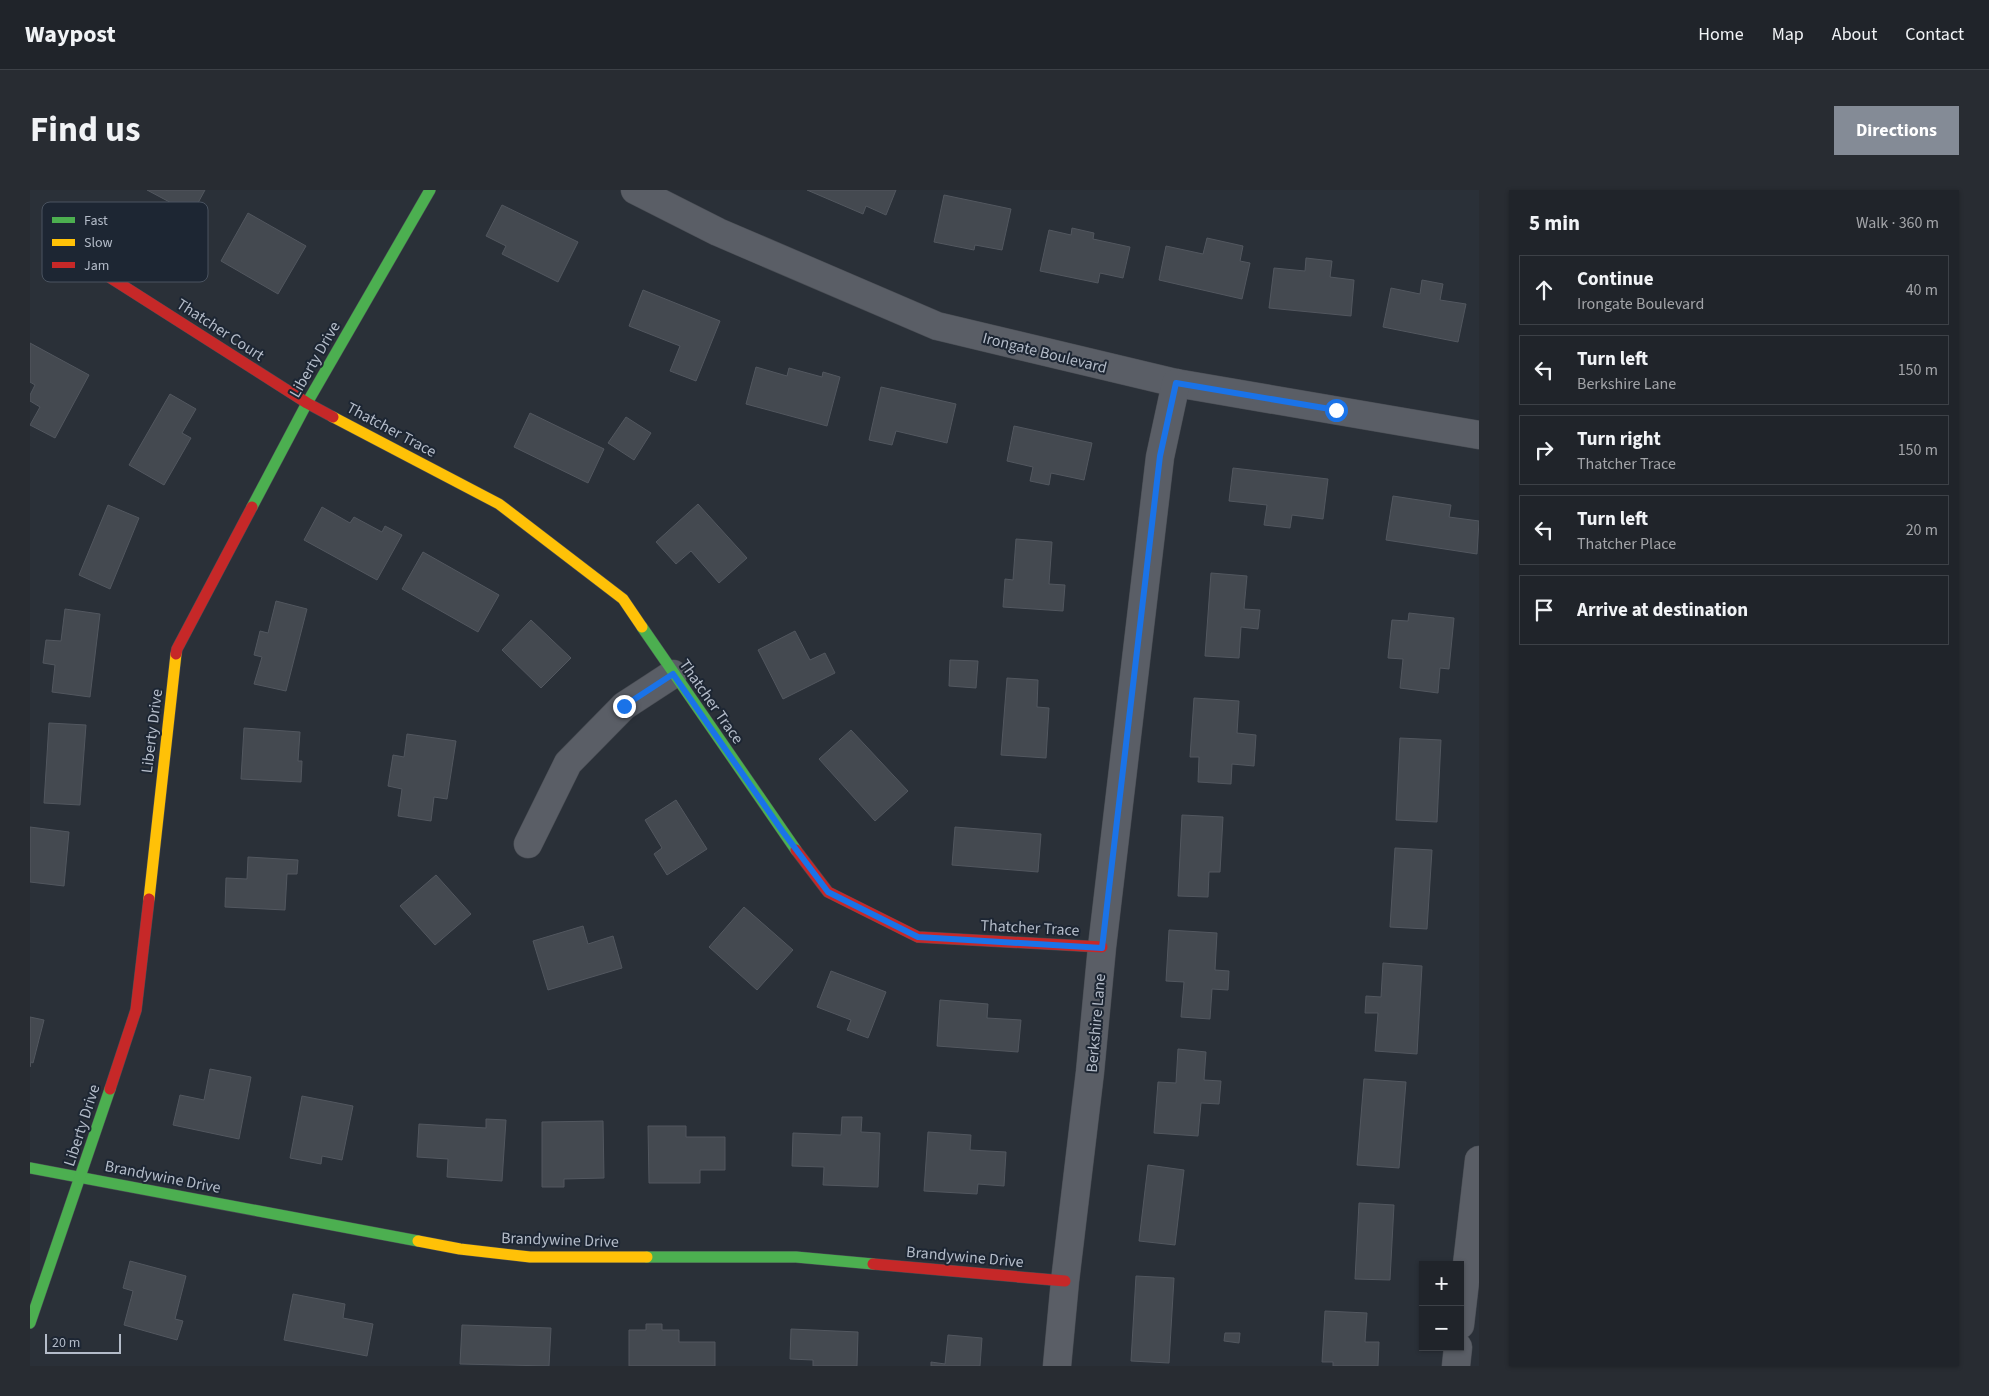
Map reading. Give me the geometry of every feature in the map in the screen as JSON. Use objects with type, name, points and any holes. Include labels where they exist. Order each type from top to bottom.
[{"type":"street","name":"Liberty Drive","points":[[30,1323],[81,1178],[136,1010],[177,649],[307,403],[430,190]]},
{"type":"street","name":"Irongate Boulevard","points":[[635,190],[718,232],[937,326],[1176,383],[1479,435]]},
{"type":"street","name":"Thatcher Court","points":[[117,282],[307,403]]},
{"type":"street","name":"Berkshire Lane","points":[[1057,1366],[1102,948],[1160,456],[1176,383]]},
{"type":"street","name":"Thatcher Trace","points":[[307,403],[499,504],[623,599],[783,832],[828,892],[918,937],[1102,948]]},
{"type":"street","points":[[528,844],[568,763],[624,706],[673,674]]},
{"type":"street","points":[[1462,1306],[1479,1160]]},
{"type":"street","name":"Brandywine Drive","points":[[30,1168],[460,1249],[530,1258],[796,1257],[1065,1281]]},
{"type":"street","points":[[1456,1366],[1458,1351]]},
{"type":"building","points":[[147,190],[205,190],[198,202],[170,202]]},
{"type":"building","points":[[807,190],[896,190],[886,215],[866,206],[863,214]]},
{"type":"building","points":[[944,195],[1011,209],[1002,250],[975,245],[974,250],[934,242]]},
{"type":"building","points":[[502,205],[578,242],[558,282],[502,254],[506,246],[486,236]]},
{"type":"building","points":[[248,213],[306,246],[278,294],[221,261]]},
{"type":"building","points":[[1072,228],[1094,233],[1093,239],[1130,247],[1123,278],[1100,273],[1098,283],[1040,271],[1049,230],[1071,235]]},
{"type":"building","points":[[1207,238],[1243,246],[1240,261],[1250,263],[1242,299],[1159,280],[1166,246],[1203,254]]},
{"type":"building","points":[[1306,258],[1332,261],[1330,277],[1354,280],[1351,316],[1269,308],[1274,268],[1305,271]]},
{"type":"building","points":[[1422,280],[1443,284],[1440,300],[1466,304],[1458,342],[1383,327],[1391,288],[1420,294]]},
{"type":"building","points":[[643,290],[720,321],[696,381],[670,371],[680,346],[629,326]]},
{"type":"building","points":[[30,343],[89,375],[55,438],[30,425],[40,407],[30,401],[30,395],[35,385],[30,382]]},
{"type":"building","points":[[756,367],[787,376],[789,368],[822,377],[823,372],[840,377],[827,426],[746,404]]},
{"type":"building","points":[[881,387],[956,404],[947,443],[896,431],[892,445],[869,440]]},
{"type":"building","points":[[170,394],[196,409],[182,433],[191,438],[164,485],[129,465]]},
{"type":"building","points":[[530,413],[604,449],[588,483],[514,447]]},
{"type":"building","points":[[626,417],[651,433],[634,460],[608,443]]},
{"type":"building","points":[[1014,426],[1092,443],[1084,480],[1051,473],[1049,485],[1030,481],[1033,467],[1007,461]]},
{"type":"building","points":[[1233,468],[1328,479],[1323,519],[1292,515],[1290,528],[1264,525],[1267,505],[1229,501]]},
{"type":"building","points":[[1393,496],[1451,505],[1449,517],[1479,521],[1477,554],[1386,540]]},
{"type":"building","points":[[698,504],[747,558],[719,583],[691,551],[676,564],[656,542]]},
{"type":"building","points":[[108,505],[139,518],[110,589],[79,575]]},
{"type":"building","points":[[322,507],[350,523],[354,517],[382,532],[385,526],[402,535],[377,580],[304,540]]},
{"type":"building","points":[[1016,539],[1052,542],[1049,584],[1065,585],[1063,611],[1003,607],[1005,579],[1013,580]]},
{"type":"building","points":[[423,552],[499,595],[478,632],[402,589]]},
{"type":"building","points":[[1211,573],[1247,576],[1244,609],[1260,610],[1258,629],[1241,627],[1239,658],[1205,656]]},
{"type":"building","points":[[276,601],[307,609],[286,691],[254,684],[262,657],[254,655],[260,631],[268,633]]},
{"type":"building","points":[[65,609],[100,614],[90,697],[52,692],[55,665],[43,663],[46,640],[61,641]]},
{"type":"building","points":[[1409,613],[1454,618],[1449,669],[1440,668],[1438,693],[1400,688],[1403,659],[1388,658],[1392,620],[1408,621]]},
{"type":"building","points":[[531,620],[571,658],[541,688],[502,650]]},
{"type":"building","points":[[795,631],[810,660],[825,653],[835,673],[783,699],[758,650]]},
{"type":"building","points":[[950,660],[978,661],[976,688],[949,686]]},
{"type":"building","points":[[1007,678],[1038,680],[1037,707],[1049,708],[1046,758],[1001,755]]},
{"type":"building","points":[[1194,698],[1239,701],[1237,733],[1256,735],[1254,766],[1232,764],[1231,784],[1198,782],[1199,757],[1190,757]]},
{"type":"building","points":[[49,723],[86,725],[80,805],[44,803]]},
{"type":"building","points":[[244,728],[300,732],[298,761],[302,761],[301,782],[241,779]]},
{"type":"building","points":[[851,730],[908,791],[875,821],[819,759]]},
{"type":"building","points":[[407,734],[456,741],[447,799],[434,797],[431,821],[398,816],[402,789],[388,786],[393,755],[404,757]]},
{"type":"building","points":[[1400,738],[1441,740],[1437,822],[1396,820]]},
{"type":"building","points":[[676,800],[707,849],[667,875],[654,854],[662,848],[645,820]]},
{"type":"building","points":[[1182,815],[1223,817],[1220,872],[1209,872],[1208,897],[1178,896]]},
{"type":"building","points":[[30,827],[69,832],[64,886],[30,882]]},
{"type":"building","points":[[955,827],[1041,834],[1038,872],[952,865]]},
{"type":"building","points":[[1395,848],[1432,850],[1427,929],[1390,927]]},
{"type":"building","points":[[248,857],[298,860],[297,874],[287,874],[285,910],[225,907],[226,878],[247,879]]},
{"type":"building","points":[[436,875],[471,914],[435,945],[400,906]]},
{"type":"building","points":[[744,907],[793,950],[757,990],[709,947]]},
{"type":"building","points":[[583,926],[588,944],[613,936],[622,968],[548,990],[533,941]]},
{"type":"building","points":[[1169,930],[1217,933],[1215,970],[1229,971],[1228,990],[1212,989],[1210,1019],[1181,1017],[1184,982],[1166,981]]},
{"type":"building","points":[[1383,963],[1422,966],[1417,1054],[1375,1051],[1378,1013],[1365,1013],[1366,996],[1381,997]]},
{"type":"building","points":[[831,971],[886,992],[868,1038],[847,1030],[851,1020],[817,1007]]},
{"type":"building","points":[[940,1000],[988,1004],[987,1018],[1021,1020],[1018,1052],[937,1046]]},
{"type":"building","points":[[30,1017],[44,1020],[33,1063],[31,1062],[30,1067]]},
{"type":"building","points":[[1178,1049],[1206,1052],[1204,1080],[1221,1081],[1219,1104],[1201,1103],[1198,1136],[1154,1133],[1158,1082],[1176,1083]]},
{"type":"building","points":[[210,1069],[251,1077],[239,1139],[173,1125],[180,1095],[204,1100]]},
{"type":"building","points":[[1364,1079],[1406,1082],[1399,1168],[1357,1165]]},
{"type":"building","points":[[302,1096],[353,1106],[342,1160],[322,1156],[321,1164],[290,1158]]},
{"type":"building","points":[[842,1117],[862,1117],[861,1132],[880,1133],[878,1187],[823,1185],[824,1167],[792,1166],[793,1133],[841,1135]]},
{"type":"building","points":[[486,1119],[506,1120],[502,1181],[447,1177],[448,1159],[417,1157],[419,1124],[486,1128]]},
{"type":"building","points":[[603,1121],[604,1178],[564,1179],[564,1187],[542,1187],[542,1122]]},
{"type":"building","points":[[648,1126],[686,1126],[686,1137],[725,1137],[725,1170],[700,1170],[700,1183],[649,1183]]},
{"type":"building","points":[[928,1132],[971,1135],[970,1150],[1006,1152],[1004,1186],[978,1184],[977,1194],[924,1191]]},
{"type":"building","points":[[1148,1165],[1184,1170],[1175,1245],[1139,1241]]},
{"type":"building","points":[[1359,1203],[1394,1205],[1390,1280],[1355,1279]]},
{"type":"building","points":[[130,1261],[186,1276],[175,1319],[183,1321],[177,1340],[124,1325],[133,1291],[123,1288]]},
{"type":"building","points":[[1136,1276],[1174,1278],[1169,1363],[1131,1361]]},
{"type":"building","points":[[293,1294],[345,1304],[343,1318],[373,1324],[367,1356],[284,1340]]},
{"type":"building","points":[[1325,1311],[1367,1313],[1365,1342],[1379,1342],[1378,1366],[1333,1366],[1333,1362],[1322,1362]]},
{"type":"building","points":[[646,1324],[662,1324],[662,1330],[679,1330],[679,1342],[715,1342],[715,1366],[629,1366],[629,1330],[646,1330]]},
{"type":"building","points":[[462,1325],[551,1328],[549,1366],[460,1364]]},
{"type":"building","points":[[791,1329],[858,1332],[857,1366],[813,1366],[813,1360],[790,1359]]},
{"type":"building","points":[[1225,1333],[1240,1333],[1239,1343],[1224,1341]]},
{"type":"building","points":[[948,1335],[982,1338],[980,1366],[931,1366],[931,1362],[945,1364]]},
{"type":"traffic: fast","points":[[252,507],[307,403],[430,190]]},
{"type":"traffic: fast","points":[[642,627],[796,850]]},
{"type":"traffic: fast","points":[[30,1323],[110,1089]]},
{"type":"traffic: fast","points":[[30,1168],[418,1241]]},
{"type":"traffic: fast","points":[[647,1257],[796,1257],[873,1264]]},
{"type":"traffic: slow","points":[[333,417],[499,504],[623,599],[642,627]]},
{"type":"traffic: slow","points":[[149,899],[176,654]]},
{"type":"traffic: slow","points":[[418,1241],[460,1249],[530,1257],[647,1257]]},
{"type":"traffic: jam","points":[[117,282],[307,403],[333,417]]},
{"type":"traffic: jam","points":[[176,654],[252,507]]},
{"type":"traffic: jam","points":[[796,850],[828,892],[918,937],[1102,947]]},
{"type":"traffic: jam","points":[[110,1089],[136,1010],[149,899]]},
{"type":"traffic: jam","points":[[873,1264],[1065,1281]]},
{"type":"route","points":[[624,706],[673,674],[783,832],[828,892],[870,914],[918,937],[1102,948],[1160,456],[1176,383],[1336,410]]}]
